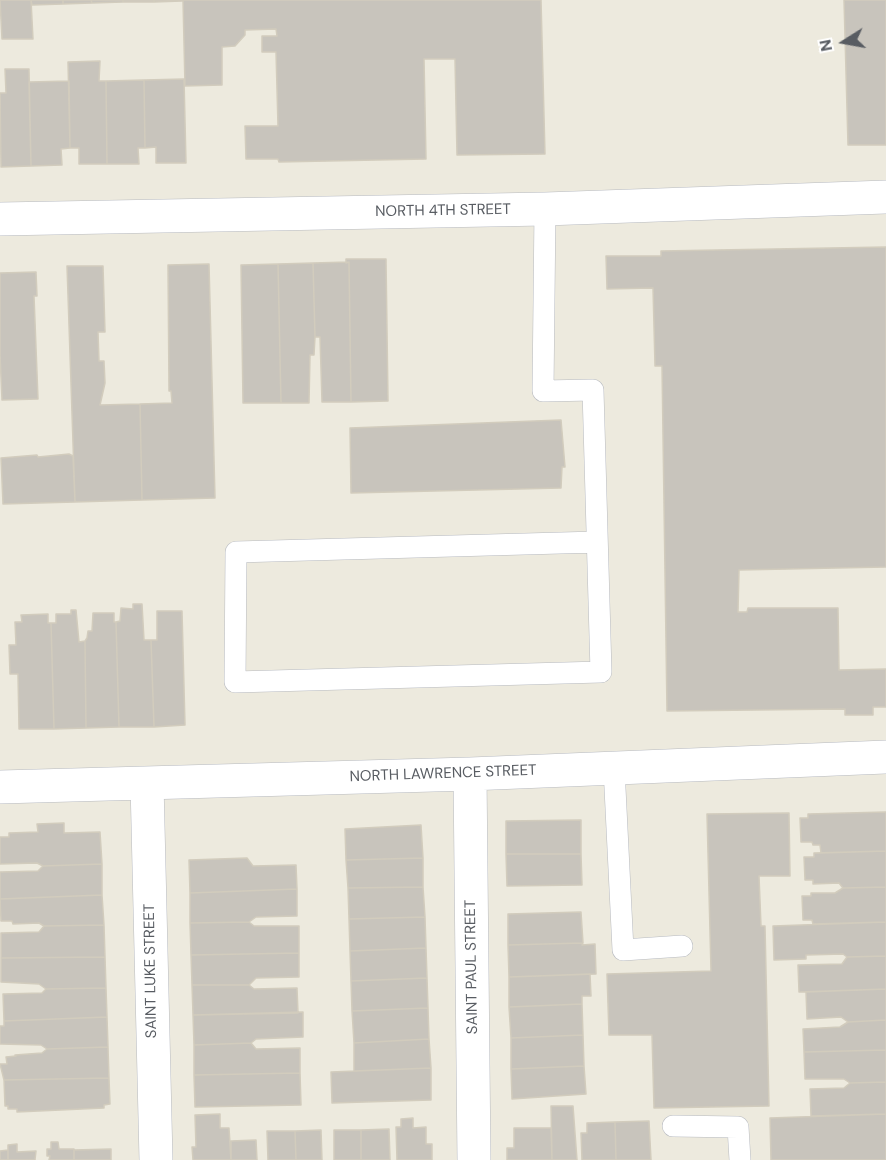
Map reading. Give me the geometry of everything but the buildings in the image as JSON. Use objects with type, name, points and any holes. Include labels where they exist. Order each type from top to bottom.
[{"type":"street","name":"NORTH 4TH STREET","points":[[0,219],[545,209],[886,197]]},
{"type":"street","name":"NORTH LAWRENCE STREET","points":[[0,787],[470,774],[886,757]]},
{"type":"street","name":"SAINT PAUL STREET","points":[[470,774],[474,1160]]},
{"type":"street","name":"SAINT LUKE STREET","points":[[147,783],[156,1160]]},
{"type":"lane","points":[[545,209],[543,392],[593,390],[601,672],[236,682],[236,552],[597,542]]},
{"type":"lane","points":[[614,768],[622,950],[682,946]]},
{"type":"lane","points":[[673,1126],[738,1127],[740,1160]]}]
